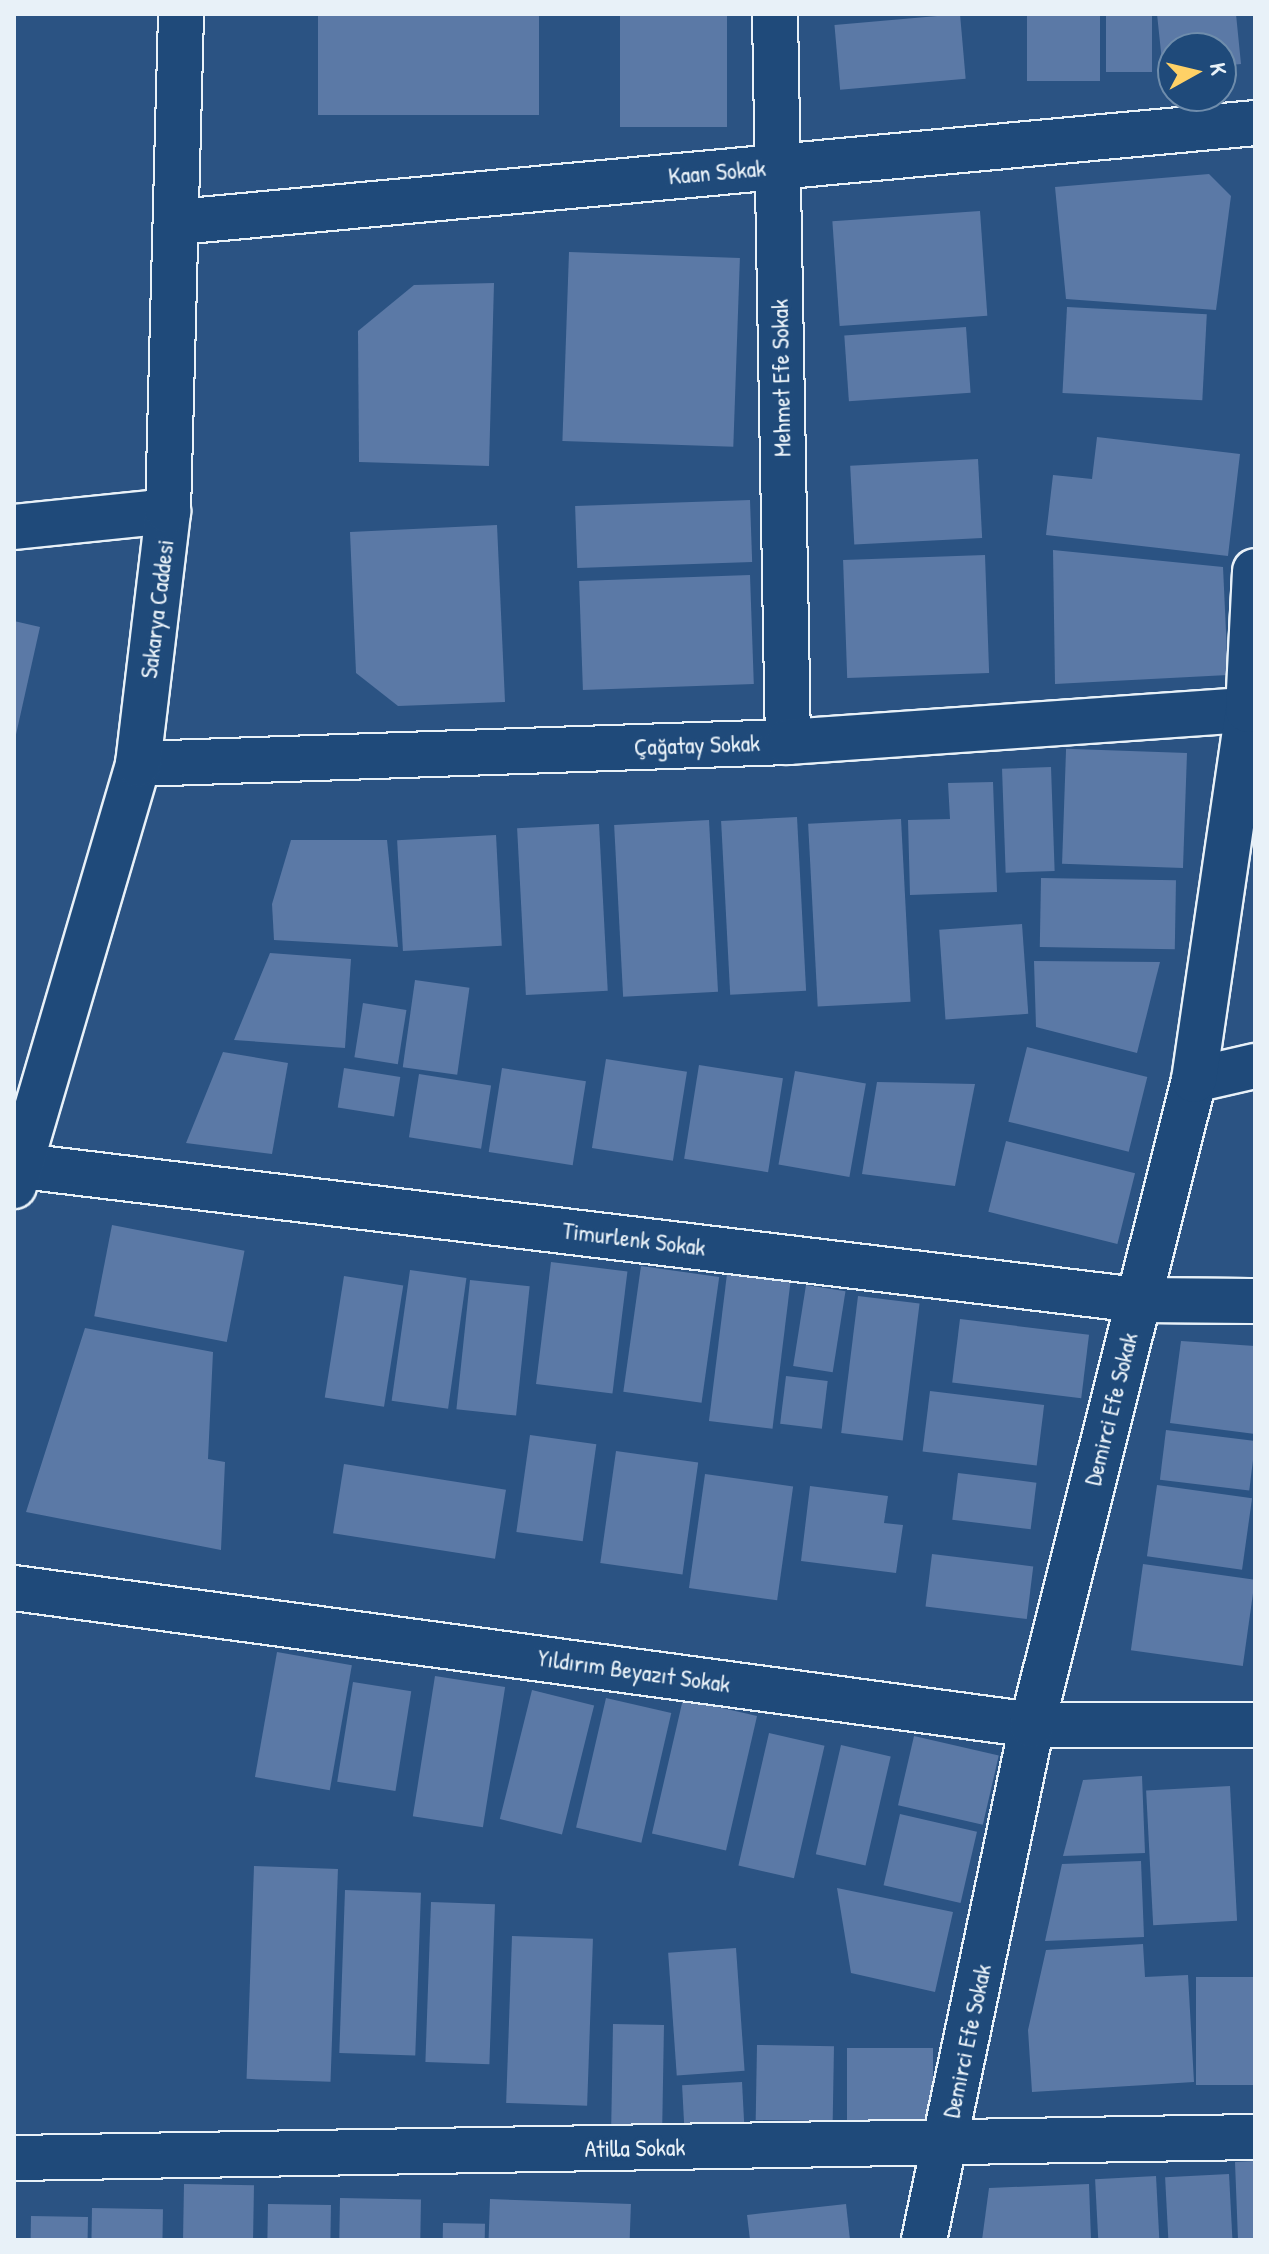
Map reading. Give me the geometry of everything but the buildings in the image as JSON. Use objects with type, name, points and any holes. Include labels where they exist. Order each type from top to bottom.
[{"type":"street","name":"Sakarya Caddesi","points":[[16,1172],[138,764],[168,511],[178,222],[181,14]]},
{"type":"street","name":"Mehmet Efe Sokak","points":[[775,14],[788,742]]},
{"type":"street","name":"Kaan Sokak","points":[[178,222],[1255,123]]},
{"type":"street","points":[[14,527],[168,511]]},
{"type":"street","name":"Demirci Efe Sokak","points":[[924,2240],[1032,1725],[1194,1080],[1252,709],[1255,571]]},
{"type":"street","name":"Çağatay Sokak","points":[[138,764],[788,742],[1252,709]]},
{"type":"street","points":[[1194,1080],[1255,1066]]},
{"type":"street","name":"Timurlenk Sokak","points":[[16,1172],[1138,1300],[1255,1301]]},
{"type":"street","name":"Yıldırım Beyazıt Sokak","points":[[14,1588],[1032,1725],[1255,1725]]},
{"type":"street","name":"Atilla Sokak","points":[[14,2158],[1255,2137]]}]
